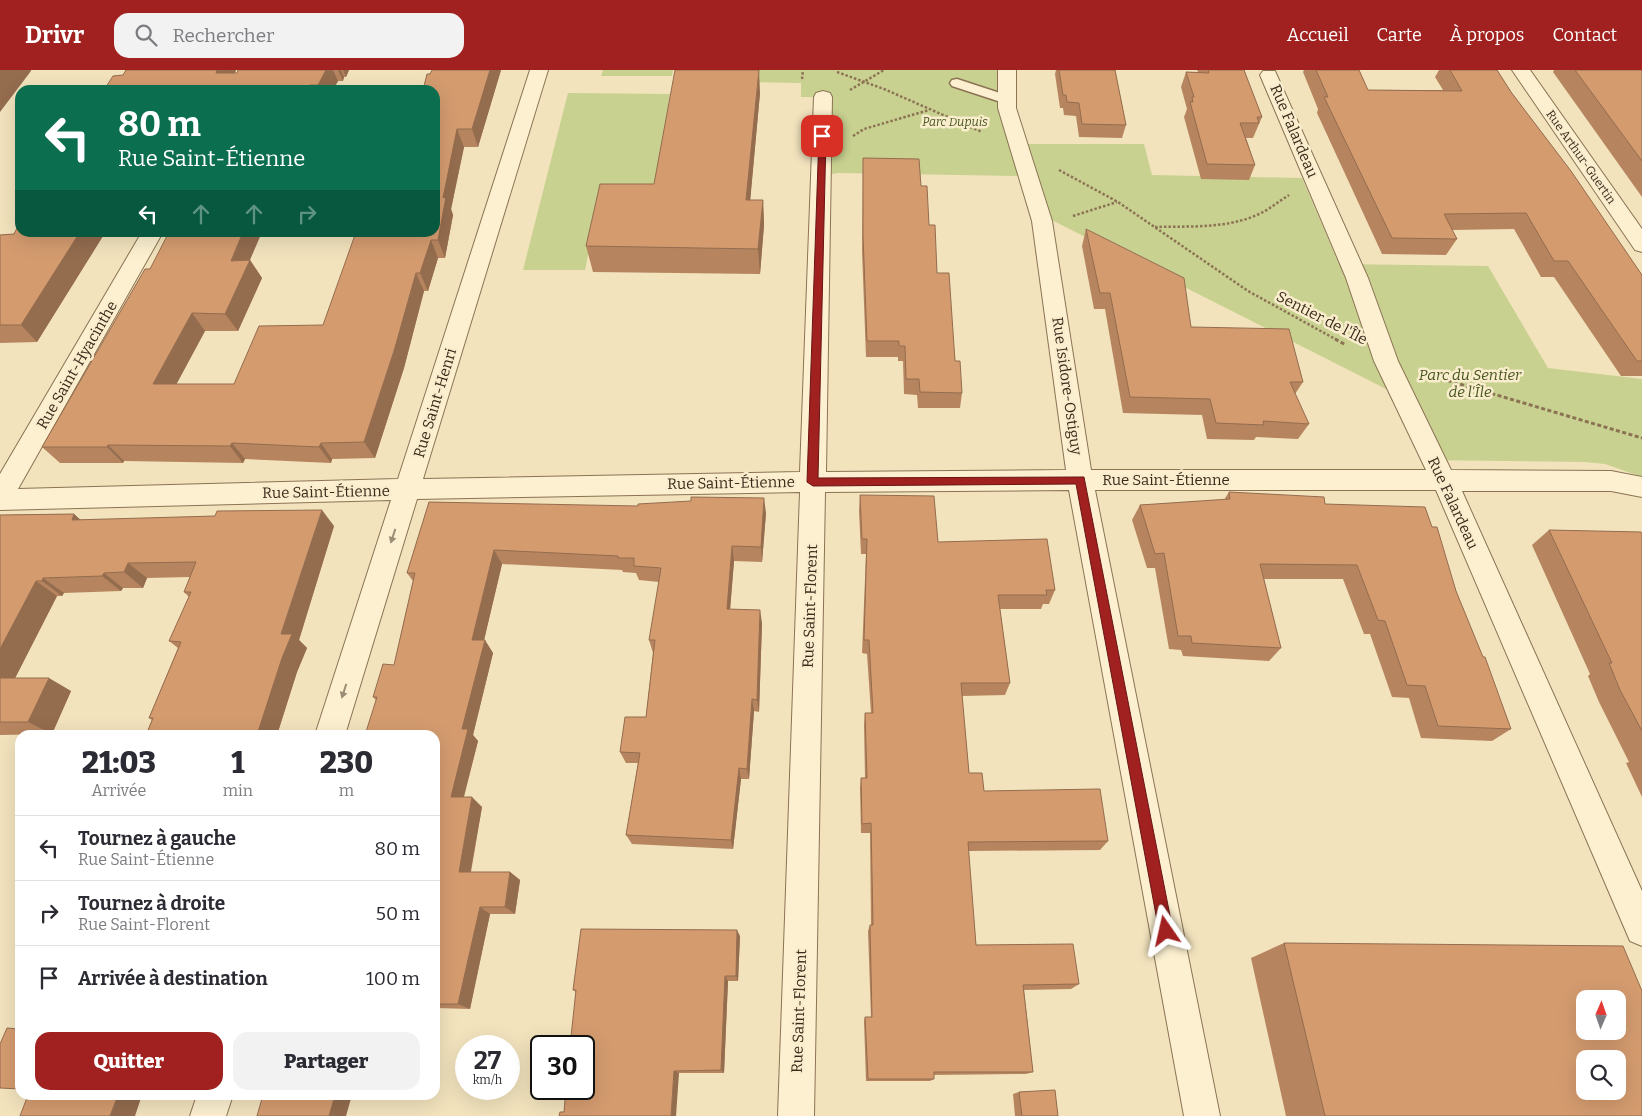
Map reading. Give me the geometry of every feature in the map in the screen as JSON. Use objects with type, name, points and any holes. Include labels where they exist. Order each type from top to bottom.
[{"type":"street","name":"Rue Saint-Henri","points":[[332,730],[539,70]]},
{"type":"street","name":"Rue Isidore-Ostiguy","points":[[1008,70],[1007,108],[1042,221],[1080,480],[1202,1116]]},
{"type":"street","name":"Rue Arthur-Guertin","points":[[1521,70],[1642,244]]},
{"type":"street","name":"Rue Falardeau","points":[[1269,75],[1358,278],[1386,361],[1417,429],[1444,480],[1642,929]]},
{"type":"street","name":"Rue Saint-Florent","points":[[796,1116],[823,97]]},
{"type":"street","name":"Rue Saint-Hyacinthe","points":[[0,498],[150,237]]},
{"type":"street","name":"Rue Saint-Étienne","points":[[0,498],[813,482],[1080,480],[1610,481],[1642,487]]},
{"type":"street","points":[[208,1116],[213,1100]]},
{"type":"lane","points":[[957,83],[1007,100]]},
{"type":"path","name":"Sentier de l'Île","points":[[831,70],[930,110],[1021,152],[1118,202],[1256,296],[1348,346],[1386,361],[1642,438]]},
{"type":"path","points":[[864,82],[884,70]]},
{"type":"path","points":[[821,156],[864,129],[930,110]]},
{"type":"path","points":[[1155,227],[1217,224],[1244,220],[1261,214],[1288,196],[1321,195]]},
{"type":"path","points":[[1042,221],[1064,219],[1118,202]]},
{"type":"green space","points":[[603,70],[673,70],[672,76],[601,76]]},
{"type":"green space","name":"Parc du Sentier de l'Île","points":[[683,70],[1008,70],[1019,144],[1144,144],[1152,175],[1302,178],[1339,264],[1488,266],[1548,368],[1642,379],[1642,477],[1605,464],[1585,462],[1421,460],[1394,393],[1028,208],[1019,176],[838,173],[820,176],[823,97],[801,97],[801,83],[681,81]]},
{"type":"green space","points":[[568,93],[670,94],[653,202],[598,207],[585,270],[523,270]]},
{"type":"building","points":[[126,70],[217,70],[216,73],[237,73],[238,70],[326,70],[318,85],[107,85],[113,76],[123,75]]},
{"type":"building","points":[[432,70],[490,70],[472,129],[457,129],[443,198],[446,197],[440,229],[440,85],[424,85],[427,74],[430,74]]},
{"type":"building","points":[[675,70],[759,70],[746,200],[763,200],[758,249],[586,246],[600,184],[654,184]]},
{"type":"building","points":[[1059,70],[1115,70],[1126,125],[1082,124],[1079,103],[1067,102],[1066,95],[1063,95]]},
{"type":"building","points":[[1208,70],[1244,70],[1262,117],[1257,117],[1259,123],[1240,123],[1255,165],[1207,164],[1190,102],[1193,102],[1192,97],[1194,97],[1186,72],[1209,73]]},
{"type":"building","points":[[1316,70],[1359,70],[1368,90],[1462,91],[1450,70],[1497,70],[1511,92],[1571,171],[1642,275],[1642,361],[1637,361],[1568,261],[1554,261],[1526,213],[1444,214],[1457,239],[1392,238],[1324,97],[1328,97]]},
{"type":"building","points":[[1575,70],[1642,70],[1642,161]]},
{"type":"building","points":[[863,158],[919,159],[921,186],[927,186],[929,225],[935,225],[937,273],[949,273],[955,361],[960,361],[962,393],[920,392],[919,379],[906,379],[905,346],[899,346],[899,341],[867,341],[863,235]]},
{"type":"building","points":[[1086,229],[1184,278],[1191,327],[1289,329],[1303,382],[1290,382],[1309,424],[1263,421],[1264,425],[1216,423],[1210,399],[1130,397],[1110,293],[1100,293]]},
{"type":"building","points":[[15,232],[15,237],[77,237],[21,325],[0,325],[0,235],[14,234]]},
{"type":"building","points":[[166,237],[241,237],[231,261],[250,260],[225,314],[192,313],[153,384],[234,384],[259,326],[323,325],[354,237],[439,237],[438,240],[431,240],[420,273],[416,273],[394,351],[364,442],[321,443],[319,447],[232,443],[230,446],[108,445],[107,447],[42,447],[145,269],[150,269]]},
{"type":"building","points":[[1229,492],[1324,497],[1325,504],[1425,507],[1432,527],[1437,527],[1456,591],[1483,657],[1485,657],[1511,729],[1438,726],[1425,686],[1407,685],[1385,621],[1378,620],[1357,565],[1260,564],[1281,648],[1192,643],[1191,636],[1178,636],[1164,553],[1155,554],[1140,505],[1230,499]]},
{"type":"building","points":[[860,495],[934,496],[938,542],[1047,539],[1055,590],[1046,590],[1047,595],[998,595],[1010,683],[961,683],[969,773],[982,773],[984,791],[1100,789],[1108,841],[968,842],[976,945],[1073,944],[1079,984],[1023,985],[1033,1072],[934,1072],[934,1079],[868,1079],[865,1017],[872,1017],[870,925],[873,925],[871,823],[862,824],[861,778],[867,778],[865,713],[873,713],[869,640],[864,640],[867,539],[862,539]]},
{"type":"building","points":[[691,497],[764,498],[761,547],[732,546],[727,609],[760,610],[757,700],[752,699],[747,769],[739,768],[731,840],[626,835],[640,753],[620,752],[625,717],[646,717],[655,640],[649,640],[661,568],[634,566],[634,558],[618,558],[618,556],[494,550],[472,640],[485,640],[462,729],[468,729],[451,797],[472,797],[459,872],[510,872],[505,907],[480,907],[458,1004],[440,1004],[440,730],[367,730],[377,697],[373,697],[383,664],[394,665],[415,573],[407,573],[429,502],[638,506],[638,504],[691,501]]},
{"type":"building","points":[[322,510],[281,634],[292,634],[282,658],[259,730],[148,730],[153,718],[149,718],[181,642],[169,641],[191,592],[184,592],[196,562],[128,563],[124,572],[104,573],[102,576],[43,578],[42,581],[36,581],[0,649],[0,515],[74,514],[72,520],[215,516],[217,511]]},
{"type":"building","points":[[1549,530],[1641,532],[1642,534],[1642,731],[1620,690],[1609,663],[1612,663]]},
{"type":"building","points":[[0,678],[49,678],[28,722],[0,722]]},
{"type":"building","points":[[581,929],[737,930],[736,976],[725,976],[721,1070],[674,1071],[671,1116],[559,1116],[560,1112],[564,1112],[565,1100],[595,1100],[595,1035],[571,1035],[576,990],[573,990]]},
{"type":"building","points":[[1284,943],[1623,946],[1642,991],[1642,1116],[1325,1116]]},
{"type":"building","points":[[7,1028],[15,1029],[15,1089],[0,1088],[0,1044]]},
{"type":"building","points":[[1055,1090],[1058,1116],[1022,1116],[1019,1092]]},
{"type":"building","points":[[26,1100],[116,1100],[110,1116],[20,1116]]},
{"type":"building","points":[[262,1100],[334,1100],[329,1116],[257,1116]]},
{"type":"route","points":[[822,136],[813,482],[1080,480],[1166,931]]},
{"type":"park label","name":"Parc Dupuis","points":[[955,122]]}]
